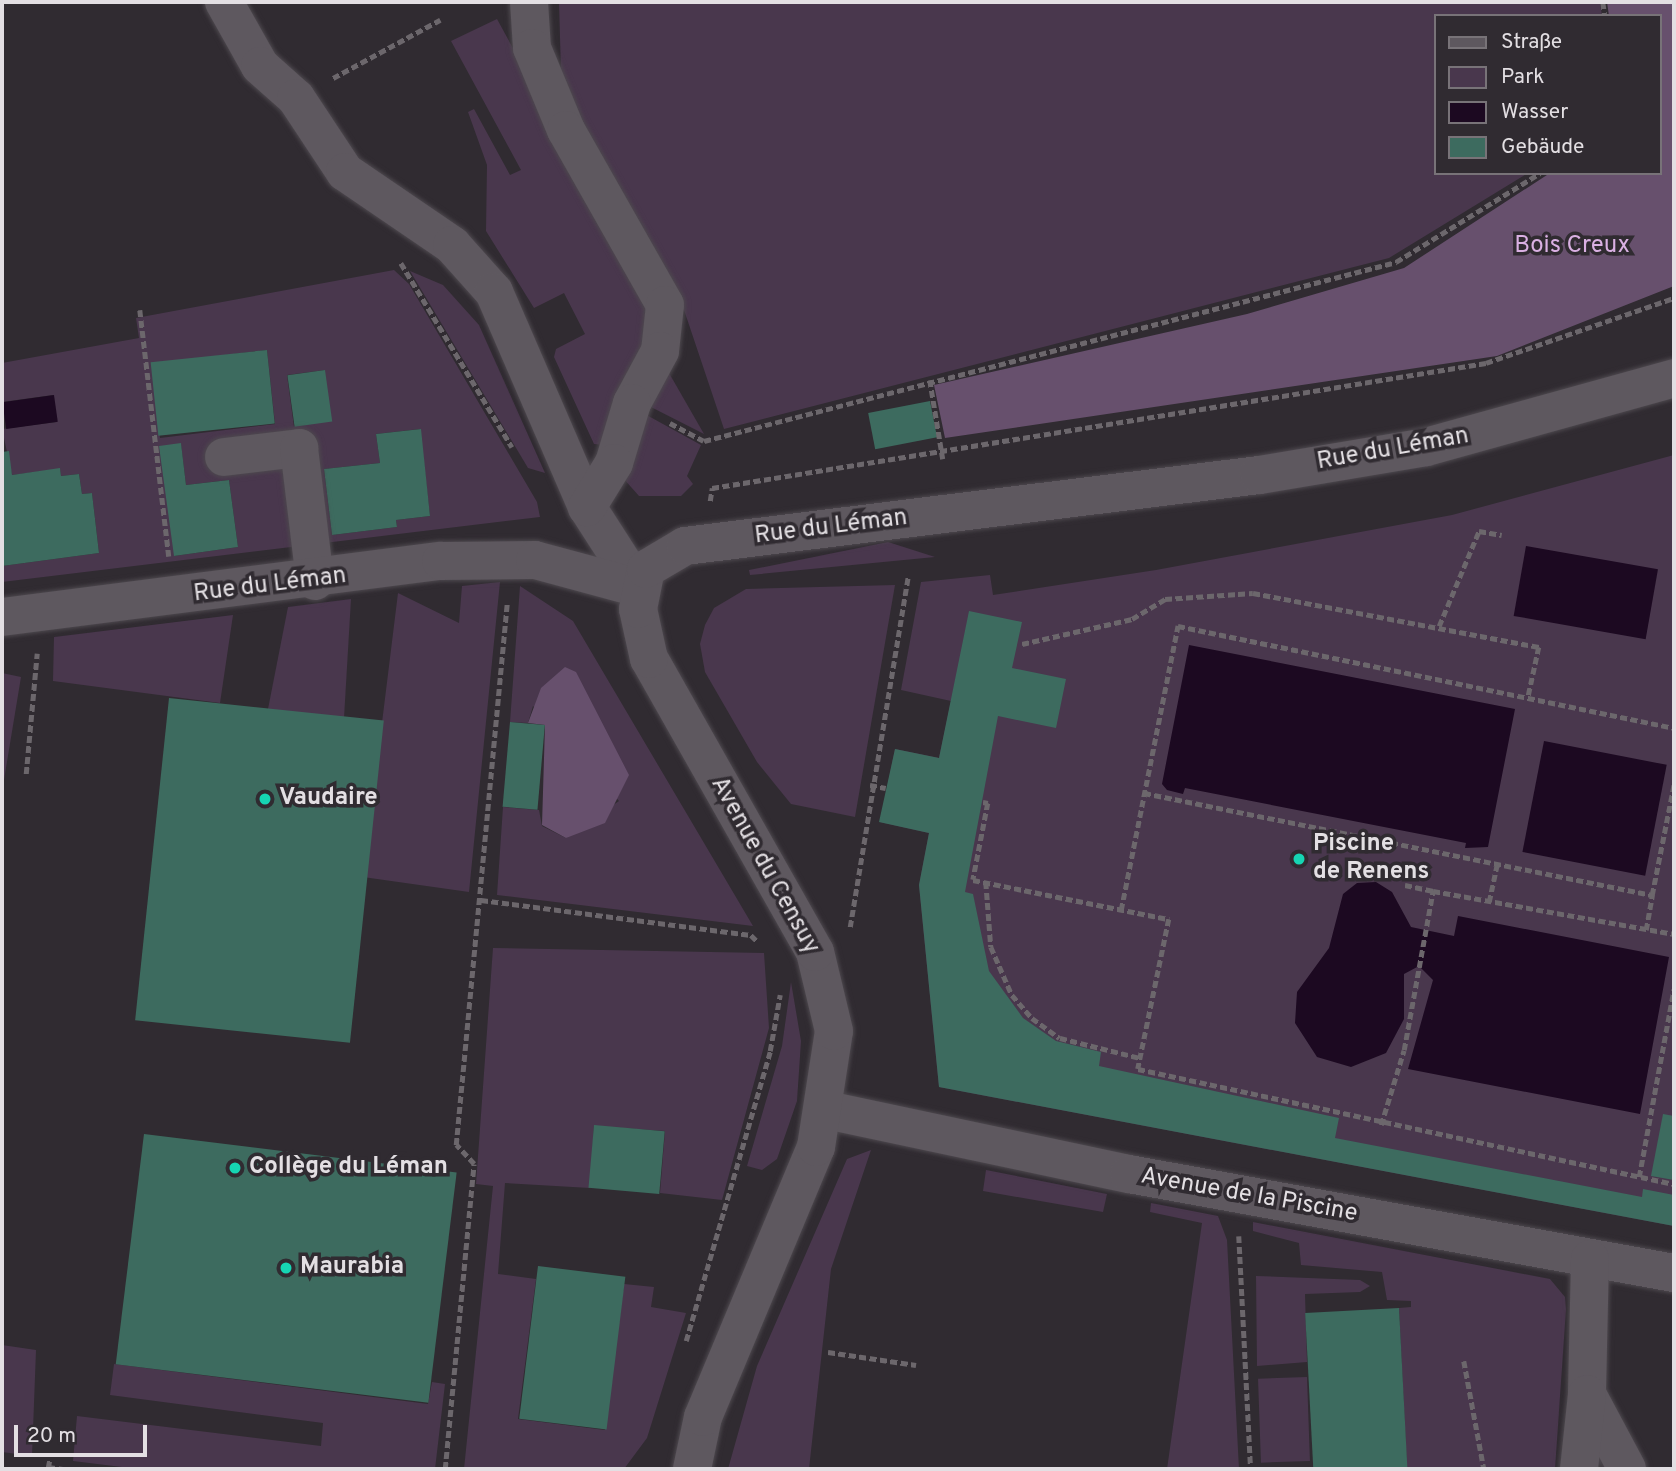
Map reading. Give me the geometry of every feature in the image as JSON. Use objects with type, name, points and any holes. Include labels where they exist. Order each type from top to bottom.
[{"type":"street","points":[[224,2],[260,66],[308,92],[315,135],[345,172],[452,245],[494,292],[587,507],[639,588]]},
{"type":"street","points":[[529,2],[532,48],[566,130],[665,305],[660,351],[632,403],[614,463],[587,507]]},
{"type":"street","name":"Rue du Léman","points":[[2,617],[315,581],[441,561],[511,560],[639,588],[658,556],[685,546],[1259,475],[1453,441],[1674,378]]},
{"type":"street","points":[[224,457],[299,448],[315,581]]},
{"type":"street","name":"Avenue du Censuy","points":[[639,588],[649,659],[815,952],[834,1031],[827,1110],[775,1252],[703,1417],[692,1469]]},
{"type":"street","name":"Avenue de la Piscine","points":[[827,1110],[912,1132],[1674,1273]]},
{"type":"street","points":[[1579,1469],[1587,1394],[1590,1259]]},
{"type":"street","points":[[1587,1394],[1627,1469]]},
{"type":"path","points":[[308,92],[440,20]]},
{"type":"path","points":[[632,403],[704,441],[930,380],[1396,262],[1537,175]]},
{"type":"path","points":[[400,263],[516,454]]},
{"type":"path","points":[[709,508],[712,488],[942,449],[1474,366],[1674,298]]},
{"type":"path","points":[[140,310],[174,598]]},
{"type":"path","points":[[930,380],[943,459]]},
{"type":"path","points":[[1439,626],[1479,531],[1502,535]]},
{"type":"path","points":[[445,1469],[474,1164],[456,1145],[511,560]]},
{"type":"path","points":[[849,941],[870,785],[908,576]]},
{"type":"path","points":[[1022,644],[1132,619],[1165,599],[1253,593],[1539,647],[1528,698]]},
{"type":"path","points":[[1121,910],[1178,626],[1674,728]]},
{"type":"path","points":[[26,774],[35,678]]},
{"type":"path","points":[[1646,930],[1674,784]]},
{"type":"path","points":[[870,785],[886,788]]},
{"type":"path","points":[[1144,793],[1652,895]]},
{"type":"path","points":[[983,802],[988,803],[973,880],[1168,919],[1138,1069],[1381,1125],[1674,1184]]},
{"type":"path","points":[[1489,902],[1497,864]]},
{"type":"path","points":[[986,882],[991,947],[1012,995],[1031,1018],[1060,1038],[1140,1058]]},
{"type":"path","points":[[1405,885],[1674,934]]},
{"type":"path","points":[[1381,1125],[1419,970],[1433,891]]},
{"type":"path","points":[[481,900],[751,935],[760,945]]},
{"type":"path","points":[[683,1352],[770,1051],[783,979]]},
{"type":"path","points":[[1639,1177],[1674,989]]},
{"type":"path","points":[[1223,1190],[1242,1244],[1251,1469]]},
{"type":"path","points":[[828,1352],[916,1365]]},
{"type":"path","points":[[1464,1361],[1483,1469]]},
{"type":"path","points":[[50,1458],[48,1468],[63,1469]]},
{"type":"green space","points":[[559,2],[1600,2],[1602,14],[1434,14],[1434,175],[1525,175],[1389,258],[724,429],[681,301],[580,131],[561,72]]},
{"type":"green space","name":"Bois Creux","points":[[1607,2],[1674,2],[1674,286],[1497,356],[945,438],[934,385],[1247,314],[1404,268],[1547,175],[1662,175],[1662,14],[1609,14]]},
{"type":"green space","points":[[497,19],[615,235],[653,326],[603,445],[594,444],[554,357],[556,349],[585,334],[564,293],[534,308],[486,231],[487,165],[468,112],[474,109],[510,175],[521,170],[451,41]]},
{"type":"green space","points":[[394,270],[409,284],[537,502],[540,517],[2,582],[2,566],[99,553],[92,493],[82,494],[79,474],[61,476],[60,469],[12,475],[2,429],[57,422],[53,395],[2,402],[2,363],[139,338],[136,318]],"holes":[[[267,350],[275,424],[160,438],[152,364]],[[325,370],[294,427],[287,375]],[[420,429],[430,516],[396,520],[397,527],[332,535],[324,469],[380,463],[376,434]],[[181,444],[186,485],[229,480],[238,547],[174,556]]]},
{"type":"green space","points":[[410,271],[443,285],[479,325],[545,473],[528,468]]},
{"type":"green space","points":[[665,366],[704,434],[647,405]]},
{"type":"green space","points":[[643,413],[701,445],[687,476],[693,484],[681,496],[639,496],[623,478]]},
{"type":"green space","name":"Piscine de Renens","points":[[1674,455],[1674,1226],[939,1087],[919,885],[929,833],[880,822],[895,749],[939,758],[951,701],[901,690],[921,582],[990,575],[993,595],[1156,570],[1452,515]]},
{"type":"green space","points":[[888,542],[935,557],[750,575],[749,570]]},
{"type":"green space","points":[[500,582],[469,892],[363,877],[398,593],[459,623],[462,586]]},
{"type":"green space","points":[[895,585],[855,817],[791,804],[757,762],[705,672],[700,644],[705,625],[714,608],[746,589]]},
{"type":"green space","points":[[520,586],[573,621],[753,926],[497,895],[503,807],[539,810],[542,826],[566,838],[619,801],[533,706],[528,723],[510,722]]},
{"type":"green space","points":[[351,599],[344,718],[268,709],[288,607]]},
{"type":"green space","points":[[233,615],[220,703],[53,681],[54,637]]},
{"type":"green space","points":[[565,667],[576,672],[629,775],[605,823],[566,838],[542,825],[545,725],[528,723],[541,688]]},
{"type":"green space","points":[[2,673],[21,677],[2,792]]},
{"type":"green space","points":[[493,948],[764,953],[769,1028],[722,1200],[660,1193],[665,1131],[594,1126],[590,1188],[505,1183],[498,1274],[536,1279],[518,1419],[605,1430],[624,1284],[654,1287],[651,1307],[686,1313],[647,1438],[624,1469],[464,1469],[493,1186],[476,1184]]},
{"type":"green space","points":[[791,982],[801,1041],[797,1101],[777,1159],[762,1170],[747,1166],[782,1046]]},
{"type":"green space","points":[[871,1150],[831,1269],[809,1469],[728,1469],[757,1366],[847,1159]]},
{"type":"green space","points":[[986,1170],[1107,1194],[1103,1212],[983,1191]]},
{"type":"green space","points":[[1151,1203],[1218,1216],[1227,1240],[1239,1469],[1167,1469],[1202,1223],[1150,1212]]},
{"type":"green space","points":[[1253,1222],[1550,1279],[1565,1297],[1566,1309],[1555,1469],[1407,1469],[1399,1308],[1411,1307],[1411,1301],[1387,1300],[1382,1272],[1301,1265],[1299,1243],[1253,1231]]},
{"type":"green space","points":[[1256,1276],[1360,1280],[1370,1286],[1360,1292],[1305,1294],[1307,1362],[1257,1366]]},
{"type":"green space","points":[[2,1345],[36,1350],[32,1456],[2,1452]]},
{"type":"green space","points":[[114,1364],[428,1404],[432,1382],[445,1384],[435,1469],[138,1469],[73,1461],[77,1416],[321,1446],[323,1423],[110,1395]]},
{"type":"green space","points":[[1307,1377],[1310,1461],[1261,1463],[1258,1379]]},
{"type":"water","points":[[54,395],[58,422],[6,429],[3,402]]},
{"type":"water","points":[[1526,546],[1658,569],[1646,639],[1514,616]]},
{"type":"water","points":[[1189,645],[1515,709],[1488,847],[1465,848],[1466,843],[1185,788],[1183,794],[1167,790],[1162,784]]},
{"type":"water","points":[[1544,741],[1667,765],[1645,876],[1522,852]]},
{"type":"water","points":[[1376,882],[1392,892],[1411,927],[1454,936],[1458,916],[1669,957],[1640,1114],[1408,1069],[1433,980],[1419,966],[1404,974],[1404,1019],[1386,1053],[1351,1067],[1317,1057],[1295,1023],[1297,992],[1329,948],[1343,894],[1357,883]]},
{"type":"building","points":[[267,350],[275,424],[158,436],[151,362]]},
{"type":"building","points":[[325,370],[332,421],[295,427],[287,375]]},
{"type":"building","points":[[930,401],[937,437],[875,449],[868,413]]},
{"type":"building","points":[[421,429],[430,516],[396,520],[397,527],[332,535],[324,469],[380,463],[376,434]]},
{"type":"building","points":[[181,443],[186,485],[229,480],[238,547],[174,556],[159,446]]},
{"type":"building","points":[[9,451],[12,475],[60,468],[61,476],[79,474],[82,494],[92,493],[99,553],[2,566],[2,452]]},
{"type":"building","points":[[969,611],[1022,622],[1012,668],[1066,679],[1056,728],[998,716],[965,892],[973,894],[989,971],[1023,1018],[1056,1041],[1101,1052],[1099,1066],[1339,1118],[1335,1138],[1642,1197],[1643,1189],[1674,1195],[1674,1226],[939,1087],[919,885],[929,833],[879,822],[895,749],[939,758]]},
{"type":"building","name":"Vaudaire","points":[[169,698],[384,721],[350,1043],[135,1020]]},
{"type":"building","points":[[510,722],[545,725],[537,810],[503,807]]},
{"type":"building","points":[[1663,1114],[1674,1116],[1674,1180],[1651,1176]]},
{"type":"building","points":[[594,1125],[665,1131],[659,1194],[589,1188]]},
{"type":"building","name":"Maurabia","points":[[144,1134],[457,1172],[428,1403],[116,1364]]},
{"type":"building","points":[[538,1266],[625,1277],[607,1430],[519,1419]]},
{"type":"building","points":[[1399,1308],[1407,1469],[1313,1469],[1305,1313]]},
{"type":"place","name":"Vaudaire","points":[[265,799]]},
{"type":"place","name":"Piscine de Renens","points":[[1299,859]]},
{"type":"place","name":"Collège du Léman","points":[[235,1168]]},
{"type":"place","name":"Maurabia","points":[[286,1268]]}]
